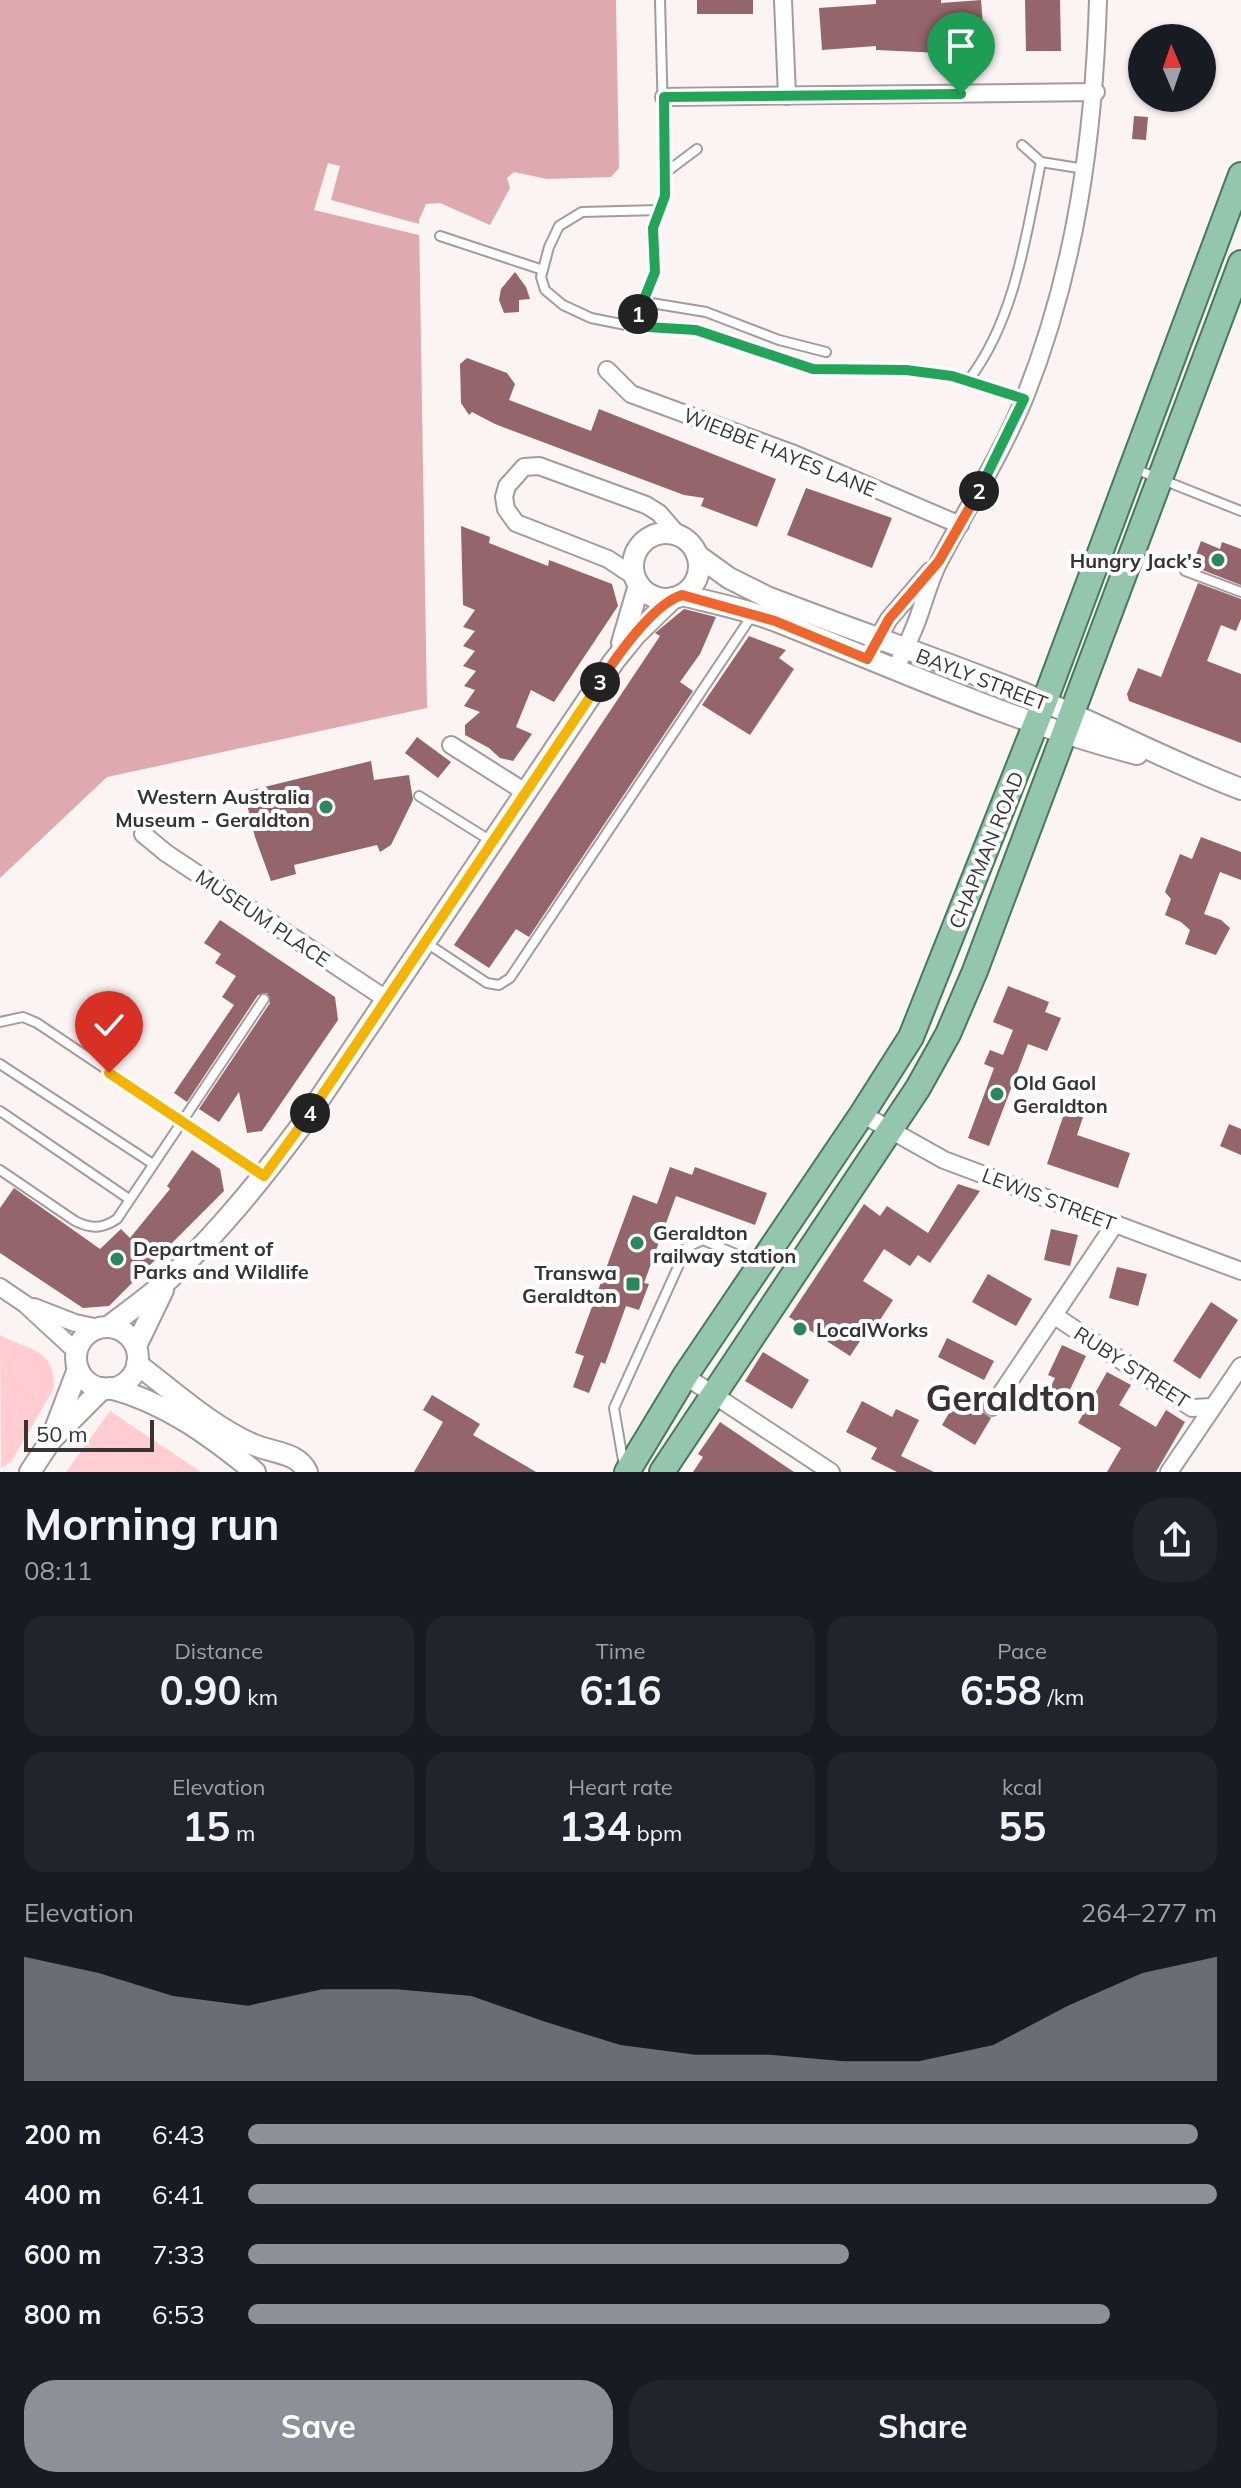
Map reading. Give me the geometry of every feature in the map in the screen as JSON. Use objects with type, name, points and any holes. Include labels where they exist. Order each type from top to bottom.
[{"type":"main road","name":"CHAPMAN ROAD","points":[[626,1472],[685,1376],[911,1037],[1040,713],[1241,175]]},
{"type":"main road","name":"CHAPMAN ROAD","points":[[662,1472],[889,1130],[948,1034],[1069,724],[1241,263]]},
{"type":"street","points":[[783,0],[787,96]]},
{"type":"street","points":[[895,670],[939,561],[1024,399],[1050,328],[1066,269],[1086,169],[1096,92],[1098,0]]},
{"type":"street","points":[[664,97],[1096,92]]},
{"type":"street","name":"WIEBBE HAYES LANE","points":[[607,370],[631,394],[794,454],[960,525]]},
{"type":"street","points":[[677,596],[654,597],[608,559],[516,523],[506,509],[504,497],[507,486],[524,467],[539,466],[646,505],[659,513],[678,535]]},
{"type":"street","points":[[51,1440],[85,1336],[104,1327],[169,1279],[221,1227],[264,1176],[614,661],[677,596],[695,582],[697,555],[686,539],[659,533],[643,542],[634,558],[637,581],[629,627],[614,661]]},
{"type":"street","name":"BAYLY STREET","points":[[697,555],[729,578],[767,597],[904,649],[1040,713]]},
{"type":"street","points":[[867,659],[889,619],[939,561]]},
{"type":"street","name":"BAYLY STREET","points":[[677,596],[753,614],[895,670],[1040,713],[1241,789]]},
{"type":"street","points":[[451,745],[525,792]]},
{"type":"street","name":"MUSEUM PLACE","points":[[143,834],[166,853],[386,999]]},
{"type":"street","name":"LEWIS STREET","points":[[862,1114],[944,1160],[1241,1271]]},
{"type":"street","points":[[992,1407],[1115,1224]]},
{"type":"street","points":[[30,1472],[51,1440],[106,1388],[129,1380],[143,1325],[169,1279]]},
{"type":"street","points":[[0,1287],[25,1304],[78,1360],[90,1383],[158,1404],[204,1433],[255,1472]]},
{"type":"street","points":[[25,1304],[75,1323],[124,1332],[136,1355],[236,1435],[297,1459],[307,1472]]},
{"type":"street","name":"RUBY STREET","points":[[1055,1316],[1192,1408],[1212,1407]]},
{"type":"street","points":[[1169,1472],[1241,1366]]},
{"type":"street","points":[[685,1376],[831,1472]]},
{"type":"street","points":[[262,1472],[270,1460],[283,1455]]},
{"type":"lane","points":[[631,326],[645,302],[656,267],[653,228],[665,196],[660,0]]},
{"type":"lane","points":[[1022,145],[1041,162],[1086,169]]},
{"type":"lane","points":[[665,173],[697,149]]},
{"type":"lane","points":[[968,381],[989,354],[1006,307],[1020,261],[1041,162]]},
{"type":"lane","points":[[659,210],[582,212],[559,226],[549,247],[541,277],[545,290],[563,305],[591,318],[631,326],[696,330],[813,369],[928,372],[1024,399]]},
{"type":"lane","points":[[440,236],[543,270]]},
{"type":"lane","points":[[645,302],[706,312],[779,340],[826,352]]},
{"type":"lane","points":[[1131,467],[1241,511]]},
{"type":"lane","points":[[1185,571],[1241,592]]},
{"type":"lane","points":[[424,942],[487,983],[499,985],[510,978],[753,614]]},
{"type":"lane","points":[[419,796],[492,841]]},
{"type":"lane","points":[[0,1170],[86,1226],[107,1225],[117,1219],[264,999]]},
{"type":"lane","points":[[0,1022],[23,1017],[37,1023],[264,1176]]},
{"type":"lane","points":[[0,1064],[153,1164]]},
{"type":"lane","points":[[0,1111],[129,1199]]},
{"type":"lane","points":[[626,1472],[614,1408],[687,1247],[703,1240],[760,1264]]},
{"type":"shaded area","points":[[0,0],[616,0],[619,168],[611,177],[547,179],[514,172],[507,178],[510,188],[490,225],[440,203],[426,204],[419,220],[427,708],[107,777],[0,878]]},
{"type":"shaded area","points":[[0,1335],[45,1358],[53,1375],[54,1388],[11,1462],[1,1468]]},
{"type":"shaded area","points":[[110,1411],[201,1472],[66,1472]]},
{"type":"pier","points":[[328,163],[340,166],[331,200],[423,225],[423,236],[314,210]]},
{"type":"building","points":[[697,0],[753,0],[753,14],[697,14]]},
{"type":"building","points":[[876,0],[941,0],[941,3],[981,0],[985,51],[969,52],[968,36],[942,38],[942,53],[876,50],[876,46],[822,50],[819,8],[876,4]]},
{"type":"building","points":[[1025,0],[1060,0],[1061,51],[1026,51]]},
{"type":"building","points":[[1134,116],[1148,117],[1146,140],[1132,139]]},
{"type":"building","points":[[515,272],[530,299],[519,300],[519,312],[504,313],[499,300],[501,289]]},
{"type":"building","points":[[467,358],[507,373],[515,384],[509,400],[591,431],[599,409],[776,479],[757,527],[701,506],[704,498],[684,495],[495,424],[472,412],[469,415],[461,403],[460,364]]},
{"type":"building","points":[[806,488],[892,518],[872,568],[787,535]]},
{"type":"building","points":[[461,526],[490,537],[489,543],[548,566],[549,560],[612,584],[618,606],[554,702],[531,690],[516,727],[532,734],[513,761],[500,758],[465,735],[465,725],[480,712],[464,706],[475,690],[464,686],[476,671],[463,666],[475,651],[463,646],[475,631],[463,627],[475,610],[463,605]]},
{"type":"building","name":"Hungry Jack's","points":[[1201,541],[1220,549],[1222,542],[1241,549],[1241,585],[1192,566]]},
{"type":"building","points":[[1198,583],[1241,599],[1241,619],[1236,631],[1221,625],[1207,661],[1241,674],[1241,743],[1129,701],[1127,694],[1138,668],[1161,677]]},
{"type":"building","points":[[684,609],[716,617],[700,654],[680,682],[693,691],[529,937],[516,929],[489,968],[454,945],[660,636],[655,633]]},
{"type":"building","points":[[749,636],[786,650],[779,658],[794,669],[750,735],[702,705]]},
{"type":"building","points":[[417,737],[451,762],[438,778],[405,753]]},
{"type":"building","points":[[371,761],[374,780],[409,775],[413,800],[391,845],[380,852],[377,845],[294,865],[296,874],[271,881],[255,837],[244,792]]},
{"type":"building","points":[[1201,837],[1241,852],[1241,880],[1220,872],[1204,914],[1221,920],[1230,928],[1216,955],[1185,944],[1190,930],[1165,915],[1171,899],[1165,892],[1180,854],[1192,859]]},
{"type":"building","points":[[220,920],[335,997],[338,1020],[262,1131],[247,1133],[239,1092],[219,1122],[199,1109],[270,1003],[267,993],[258,995],[187,1102],[174,1093],[234,1005],[222,997],[236,976],[215,963],[221,954],[204,943]]},
{"type":"building","points":[[1008,986],[1049,1002],[1045,1012],[1061,1018],[1047,1051],[1028,1044],[989,1146],[968,1138],[994,1068],[984,1064],[990,1050],[1003,1055],[1013,1030],[993,1022]]},
{"type":"building","points":[[1065,1111],[1083,1117],[1077,1135],[1130,1153],[1118,1188],[1047,1164]]},
{"type":"building","points":[[1229,1124],[1241,1129],[1241,1155],[1220,1146]]},
{"type":"building","points":[[192,1150],[220,1169],[224,1191],[109,1306],[83,1308],[0,1253],[0,1208],[14,1188],[100,1249],[121,1229],[130,1238],[170,1189],[167,1186]]},
{"type":"building","name":"Geraldton railway station","points":[[670,1167],[692,1175],[695,1167],[767,1193],[755,1225],[676,1196],[644,1283],[649,1284],[639,1310],[626,1306],[605,1364],[601,1362],[589,1393],[573,1387],[584,1356],[575,1353],[633,1195],[657,1204]]},
{"type":"building","points":[[958,1184],[980,1191],[930,1263],[918,1255],[910,1266],[884,1249],[863,1281],[893,1300],[874,1329],[870,1326],[850,1356],[789,1317],[864,1204],[880,1216],[887,1206],[928,1233]]},
{"type":"building","points":[[1051,1229],[1078,1235],[1070,1266],[1044,1260]]},
{"type":"building","points":[[1117,1267],[1147,1274],[1138,1306],[1109,1298]]},
{"type":"building","points":[[988,1274],[1032,1299],[1016,1326],[972,1302]]},
{"type":"building","points":[[1211,1302],[1238,1320],[1200,1379],[1173,1361]]},
{"type":"building","points":[[947,1338],[994,1361],[984,1380],[938,1357]]},
{"type":"building","points":[[1062,1345],[1086,1356],[1066,1398],[1049,1390],[1055,1378],[1048,1375]]},
{"type":"building","points":[[763,1352],[809,1380],[792,1409],[745,1381]]},
{"type":"building","points":[[1107,1372],[1131,1385],[1119,1405],[1156,1427],[1166,1410],[1185,1422],[1156,1472],[1107,1472],[1121,1448],[1078,1423]]},
{"type":"building","points":[[432,1395],[480,1424],[473,1435],[536,1472],[414,1472],[443,1422],[423,1410]]},
{"type":"building","points":[[959,1396],[991,1418],[975,1445],[942,1425]]},
{"type":"building","points":[[862,1401],[892,1417],[896,1409],[919,1420],[901,1456],[934,1472],[897,1472],[871,1459],[877,1448],[846,1432]]},
{"type":"building","points":[[720,1422],[794,1472],[693,1472],[703,1457],[698,1454]]},
{"type":"place","name":"Hungry Jack's","points":[[1218,560]]},
{"type":"place","name":"Western Australia Museum - Geraldton","points":[[326,807]]},
{"type":"place","name":"Old Gaol Geraldton","points":[[997,1094]]},
{"type":"place","name":"Geraldton railway station","points":[[637,1243]]},
{"type":"place","name":"Department of Parks and Wildlife","points":[[117,1259]]},
{"type":"place","name":"Transwa Geraldton","points":[[633,1284]]},
{"type":"place","name":"LocalWorks","points":[[800,1329]]},
{"type":"district","name":"Geraldton","points":[[1011,1397]]},
{"type":"route","points":[[109,1073],[264,1176],[304,1122],[614,661],[673,598],[682,595],[732,606],[867,659],[889,619],[939,561],[976,496],[1024,399],[952,376],[906,370],[813,369],[696,330],[631,326],[651,288],[656,267],[653,228],[665,196],[664,97],[961,94]]}]
